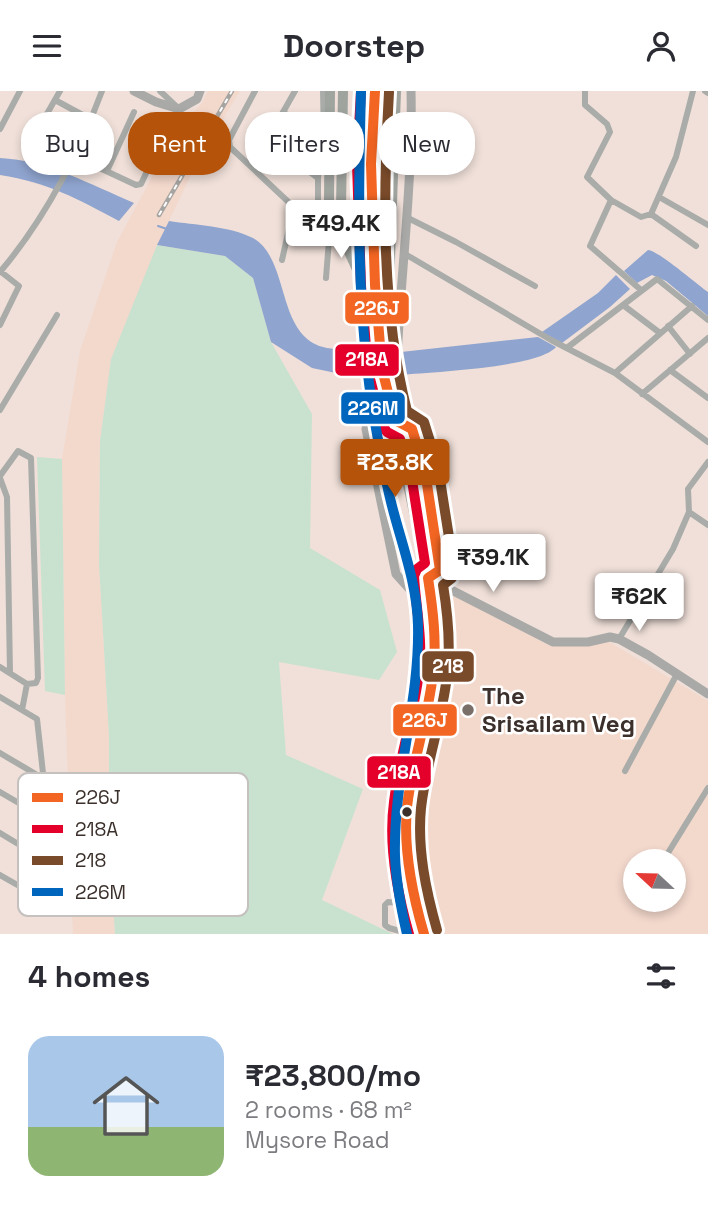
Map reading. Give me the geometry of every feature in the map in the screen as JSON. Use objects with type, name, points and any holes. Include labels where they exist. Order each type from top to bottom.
[{"type":"highway","points":[[361,91],[361,278],[366,352],[372,404],[387,486],[411,575],[418,622],[415,686],[395,813],[395,873],[407,934]]},
{"type":"highway","points":[[375,91],[372,164],[380,354],[390,369],[395,420],[428,579],[435,627],[432,685],[407,806],[410,869],[424,934]]},
{"type":"highway","points":[[400,909],[419,916]]},
{"type":"main road","points":[[330,91],[329,201],[335,214],[354,223],[371,219],[380,213],[384,199],[384,91]]},
{"type":"main road","points":[[343,91],[341,208],[344,241],[361,278]]},
{"type":"main road","points":[[390,369],[389,288],[396,91]]},
{"type":"street","points":[[0,129],[20,91]]},
{"type":"street","points":[[48,112],[60,91]]},
{"type":"street","points":[[95,112],[103,91]]},
{"type":"street","points":[[134,91],[179,109],[197,99],[200,91]]},
{"type":"street","points":[[160,91],[179,109]]},
{"type":"street","points":[[245,161],[230,147],[229,140],[255,91]]},
{"type":"street","points":[[283,112],[295,91]]},
{"type":"street","points":[[323,91],[323,112]]},
{"type":"street","points":[[390,369],[397,361],[408,218],[411,91]]},
{"type":"street","points":[[585,91],[585,105],[607,124],[610,132],[587,177],[611,200],[641,217],[651,214],[676,157],[693,91]]},
{"type":"street","points":[[55,100],[77,112]]},
{"type":"street","points":[[114,156],[128,125]]},
{"type":"street","points":[[114,174],[136,185],[141,184],[145,175]]},
{"type":"street","points":[[0,325],[19,286],[0,272],[23,244],[63,175]]},
{"type":"street","points":[[260,175],[329,240],[344,241]]},
{"type":"street","points":[[314,175],[318,178]]},
{"type":"street","points":[[318,175],[318,229]]},
{"type":"street","points":[[659,197],[708,225]]},
{"type":"street","points":[[611,200],[590,246],[638,288]]},
{"type":"street","points":[[282,260],[294,207]]},
{"type":"street","points":[[651,214],[696,246]]},
{"type":"street","points":[[408,218],[536,286]]},
{"type":"street","points":[[326,278],[329,240]]},
{"type":"street","points":[[405,254],[542,335],[615,373],[708,443]]},
{"type":"street","points":[[568,347],[622,305],[638,288],[654,280],[661,281],[708,320]]},
{"type":"street","points":[[622,305],[660,333]]},
{"type":"street","points":[[615,373],[692,306]]},
{"type":"street","points":[[0,410],[57,315]]},
{"type":"street","points":[[668,326],[690,354]]},
{"type":"street","points":[[642,394],[708,338]]},
{"type":"street","points":[[670,370],[708,398]]},
{"type":"street","points":[[395,420],[412,429],[425,471],[440,570],[428,579],[553,642],[588,642],[610,637],[619,639],[708,694]]},
{"type":"street","points":[[0,667],[27,684],[36,683],[38,678],[31,458],[18,451],[0,477],[7,497],[10,673]]},
{"type":"street","points":[[619,639],[666,560],[690,512],[688,489],[708,462]]},
{"type":"street","points":[[690,512],[708,525]]},
{"type":"street","points":[[625,771],[677,674]]},
{"type":"street","points":[[23,710],[27,684]]},
{"type":"street","points":[[0,697],[37,719],[43,773]]},
{"type":"street","points":[[0,753],[34,773]]},
{"type":"street","points":[[670,849],[708,788]]},
{"type":"street","points":[[0,792],[18,802]]},
{"type":"street","points":[[0,833],[18,844]]},
{"type":"street","points":[[0,875],[18,885]]},
{"type":"street","points":[[400,909],[388,902],[385,905],[385,925],[407,934]]},
{"type":"shaded area","points":[[208,91],[240,91],[227,112],[193,112]]},
{"type":"shaded area","points":[[153,175],[191,175],[111,360],[100,441],[99,564],[109,773],[68,773],[62,459],[80,351],[117,242]]},
{"type":"shaded area","points":[[441,588],[550,646],[589,646],[606,640],[708,701],[708,934],[432,934],[425,912],[418,815],[444,655]]},
{"type":"shaded area","points":[[72,916],[114,916],[115,934],[73,934]]},
{"type":"green space","points":[[157,245],[225,256],[253,278],[271,342],[312,414],[310,548],[380,590],[397,652],[379,680],[279,662],[286,755],[363,789],[322,900],[393,934],[115,934],[114,916],[248,916],[248,773],[109,773],[99,564],[100,441],[111,359]]},
{"type":"green space","points":[[37,457],[62,459],[65,695],[45,691]]},
{"type":"water","points":[[0,158],[21,161],[21,175],[70,175],[134,203],[119,221],[62,192],[0,175]]},
{"type":"water","points":[[169,221],[223,228],[253,238],[265,248],[273,262],[297,327],[308,339],[323,347],[355,351],[360,378],[312,368],[271,342],[253,278],[225,256],[157,245]]},
{"type":"water","points":[[648,250],[668,261],[708,292],[708,316],[666,281],[652,275],[637,283],[624,271]]},
{"type":"water","points":[[616,275],[630,289],[610,307],[562,343],[542,332],[598,293]]},
{"type":"water","points":[[538,337],[556,347],[528,360],[507,364],[400,375],[401,352]]},
{"type":"waterway","points":[[158,226],[167,229]]},
{"type":"railway","points":[[159,215],[232,91]]},
{"type":"transit line","name":"218A","points":[[361,91],[357,164],[361,286],[368,371],[382,425],[387,432],[400,439],[411,474],[425,563],[417,569],[414,576],[420,636],[419,672],[392,819],[395,869],[409,934]]},
{"type":"transit line","name":"226M","points":[[361,91],[359,216],[364,340],[375,423],[392,506],[412,580],[418,625],[415,683],[395,827],[396,876],[407,934]]},
{"type":"transit line","name":"226J","points":[[375,91],[371,164],[375,285],[382,369],[395,420],[412,429],[425,471],[440,570],[428,578],[434,626],[434,662],[428,707],[409,790],[406,823],[410,871],[424,934]]},
{"type":"transit line","name":"218","points":[[389,92],[385,212],[392,333],[407,411],[424,422],[438,467],[454,569],[452,578],[443,585],[448,630],[448,664],[442,709],[423,791],[420,823],[423,870],[437,930]]},
{"type":"place","name":"The Srisailam Veg","points":[[468,710]]}]
